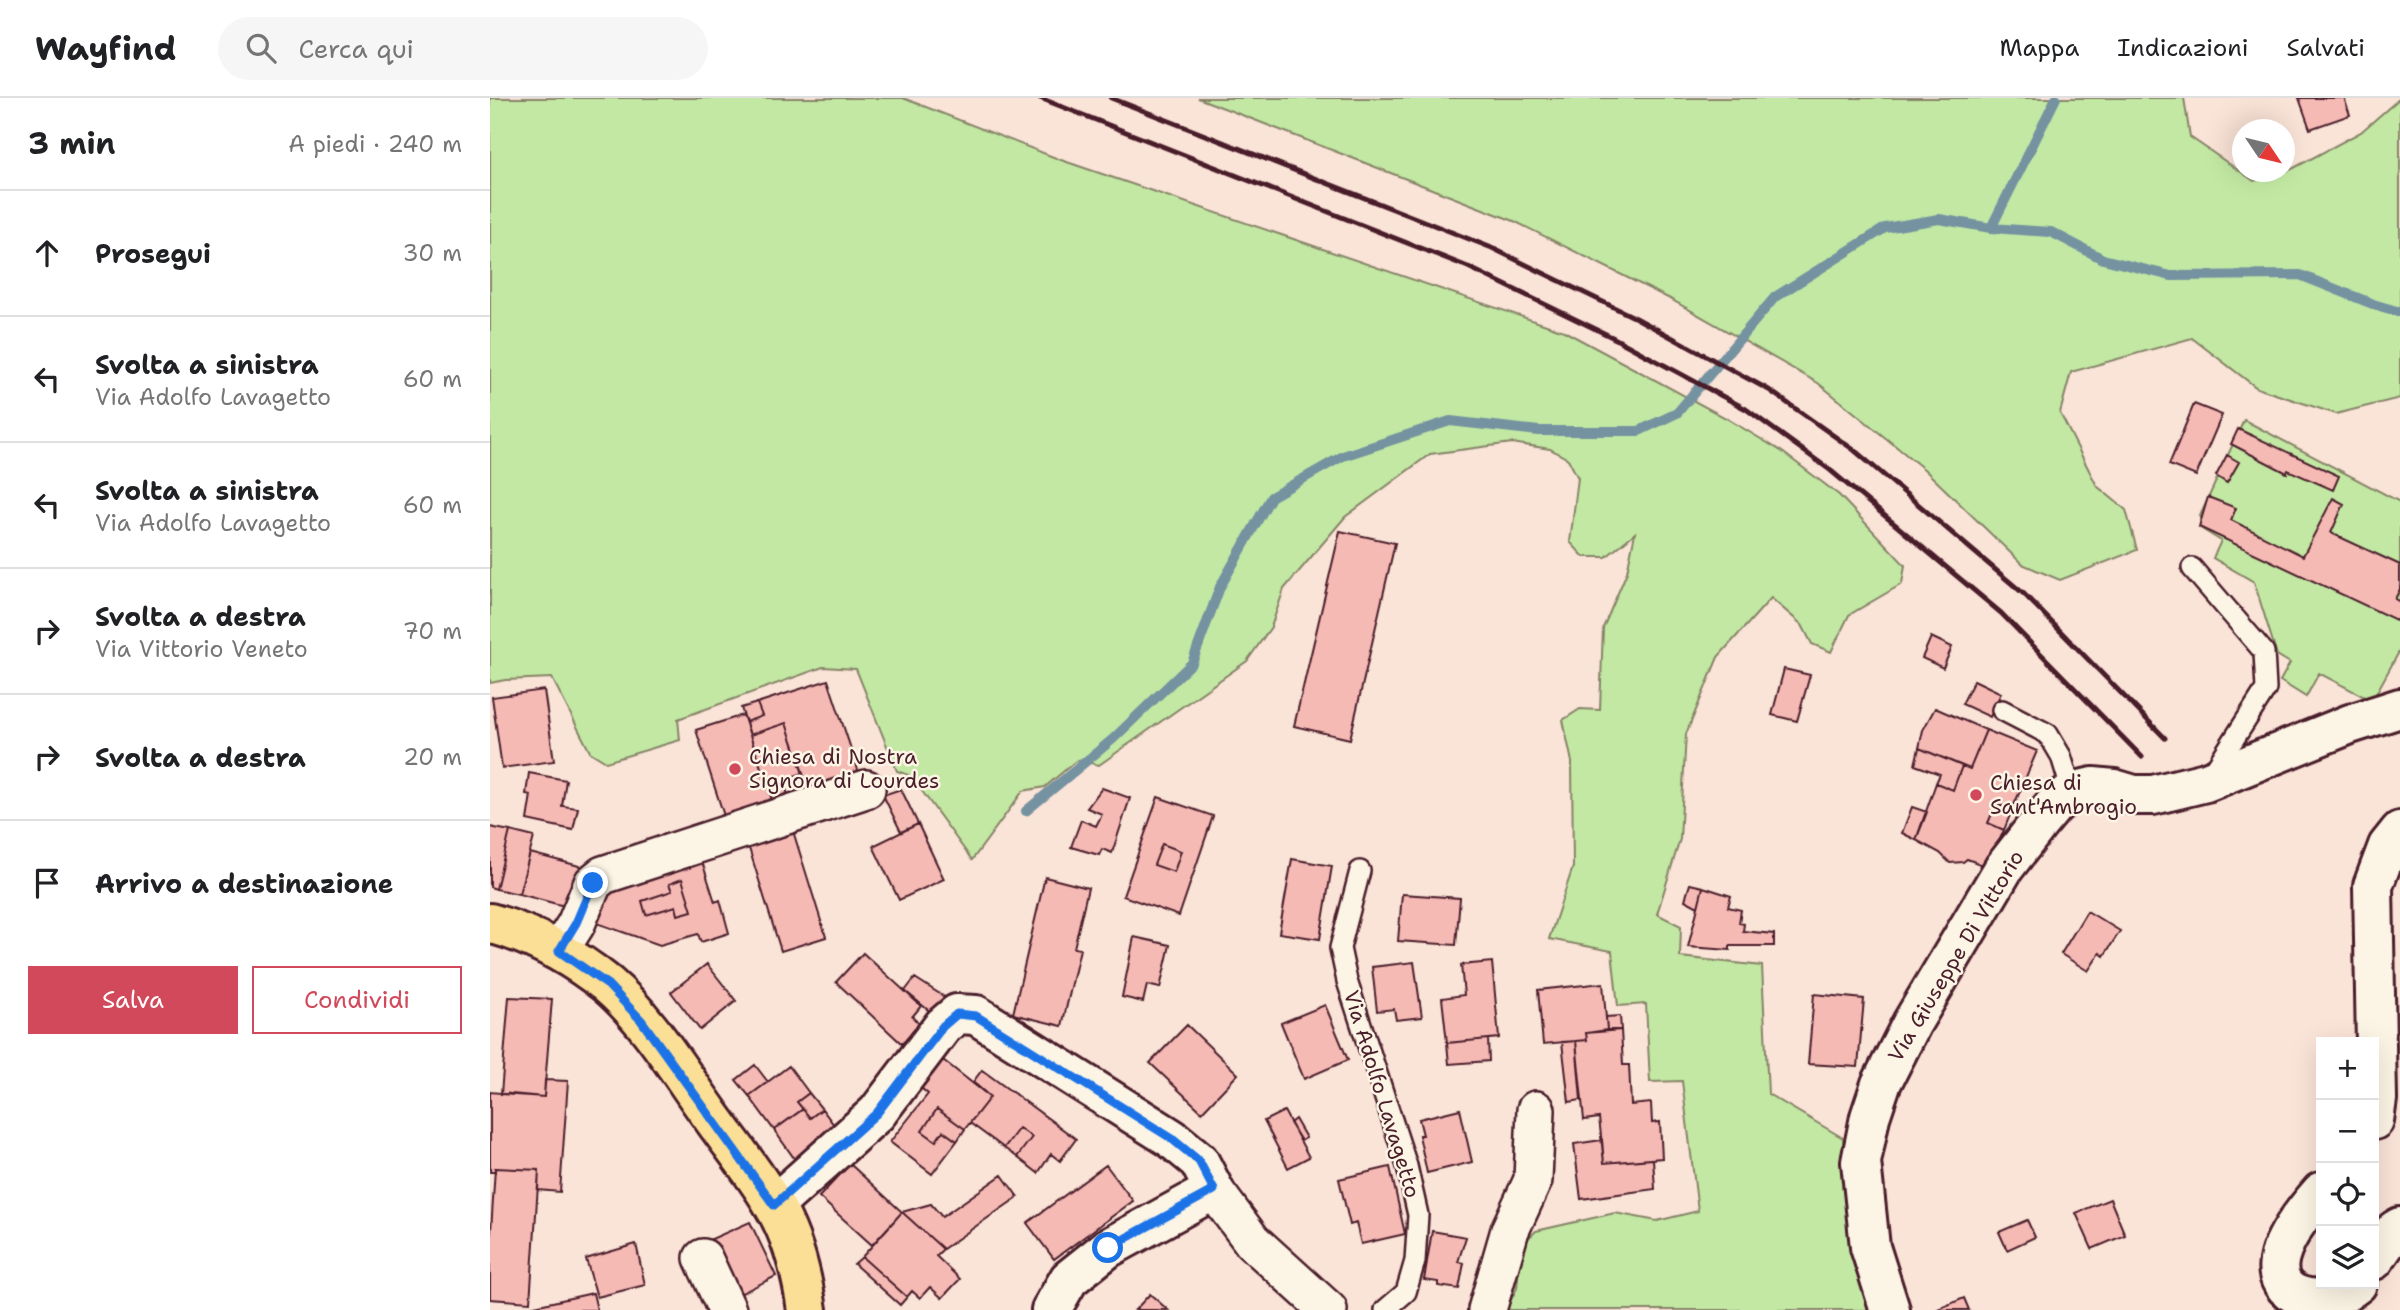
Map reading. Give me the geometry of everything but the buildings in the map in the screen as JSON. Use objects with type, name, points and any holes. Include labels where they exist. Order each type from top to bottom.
[{"type":"main road","points":[[490,923],[513,929],[559,951],[608,985],[641,1020],[774,1205],[804,1287],[807,1310]]},
{"type":"street","points":[[2072,792],[2093,787],[2134,795],[2153,794],[2206,782],[2350,724],[2400,708]]},
{"type":"street","points":[[559,951],[576,923],[593,883],[603,875],[866,789]]},
{"type":"street","name":"Via Giuseppe Di Vittorio","points":[[1890,1310],[1870,1247],[1861,1163],[1870,1117],[1881,1084],[1912,1023],[2004,867],[2054,804],[2072,792]]},
{"type":"street","points":[[2377,1100],[2373,887],[2388,846],[2400,831]]},
{"type":"street","points":[[774,1205],[877,1113],[943,1026],[957,1014],[976,1016],[1171,1138],[1199,1161],[1214,1190],[1252,1241],[1328,1310]]},
{"type":"street","points":[[1487,1310],[1510,1230],[1533,1180],[1536,1110]]},
{"type":"street","points":[[1051,1310],[1069,1279],[1108,1248],[1214,1190]]},
{"type":"street","points":[[2316,1199],[2287,1239],[2279,1258],[2280,1278],[2288,1292],[2298,1301],[2313,1308],[2336,1302],[2353,1289]]},
{"type":"street","points":[[2379,1254],[2400,1227]]},
{"type":"street","points":[[703,1258],[727,1310]]},
{"type":"lane","points":[[2192,568],[2264,652],[2266,689],[2206,782]]},
{"type":"lane","points":[[2001,710],[2048,734],[2061,756],[2072,792]]},
{"type":"lane","name":"Via Adolfo Lavagetto","points":[[1360,871],[1340,948],[1347,981],[1408,1166],[1419,1214],[1415,1261],[1406,1293],[1385,1310]]},
{"type":"green space","points":[[490,98],[903,98],[1061,160],[1564,331],[1726,418],[1781,451],[1839,495],[1905,565],[1902,584],[1849,615],[1831,652],[1812,644],[1802,625],[1771,598],[1718,657],[1686,734],[1680,839],[1657,914],[1681,926],[1680,957],[1762,966],[1768,1094],[1843,1138],[1847,1214],[1873,1310],[1506,1310],[1517,1288],[1521,1245],[1536,1231],[1615,1213],[1657,1221],[1698,1211],[1682,1081],[1650,1082],[1646,1004],[1618,1006],[1612,951],[1549,939],[1573,867],[1572,762],[1563,720],[1580,709],[1600,710],[1603,628],[1627,572],[1635,533],[1606,557],[1584,557],[1570,542],[1578,478],[1568,459],[1550,449],[1512,443],[1430,454],[1345,517],[1284,589],[1271,627],[1247,661],[1099,765],[1077,760],[1045,787],[1023,791],[972,860],[911,776],[897,771],[856,669],[823,667],[678,719],[680,740],[606,762],[590,752],[552,678],[490,683]]},
{"type":"green space","points":[[1198,98],[2184,98],[2190,137],[2232,166],[2232,182],[2295,182],[2295,167],[2361,132],[2400,98],[2400,398],[2336,414],[2257,388],[2192,338],[2071,372],[2060,413],[2097,486],[2126,510],[2137,550],[2060,580],[2022,564],[1925,470],[1818,383],[1672,300],[1514,221]]},
{"type":"green space","points":[[2244,420],[2400,502],[2400,650],[2372,701],[2319,673],[2306,697],[2280,681],[2290,663],[2277,655],[2254,582],[2213,558],[2221,541],[2200,528],[2200,516]]},
{"type":"waterway","points":[[1991,228],[2056,98]]},
{"type":"waterway","points":[[1026,811],[1113,739],[1192,663],[1220,587],[1271,497],[1343,456],[1450,421],[1539,431],[1639,431],[1677,413],[1775,297],[1885,228],[1939,219],[1991,228],[2051,232],[2103,259],[2171,276],[2300,275],[2400,312]]},
{"type":"railway","points":[[1040,98],[1468,267],[1612,337],[1746,409],[1830,470],[2001,613],[2142,757]]},
{"type":"railway","points":[[1111,98],[1492,248],[1636,318],[1769,390],[1854,450],[2024,594],[2165,738]]},
{"type":"place","name":"Chiesa di Nostra Signora di Lourdes","points":[[735,769]]},
{"type":"place","name":"Chiesa di Sant'Ambrogio","points":[[1976,795]]},
{"type":"route","points":[[593,883],[576,923],[559,951],[608,985],[641,1020],[774,1205],[877,1113],[943,1026],[957,1014],[976,1016],[1171,1138],[1199,1161],[1214,1190],[1108,1248]]}]
